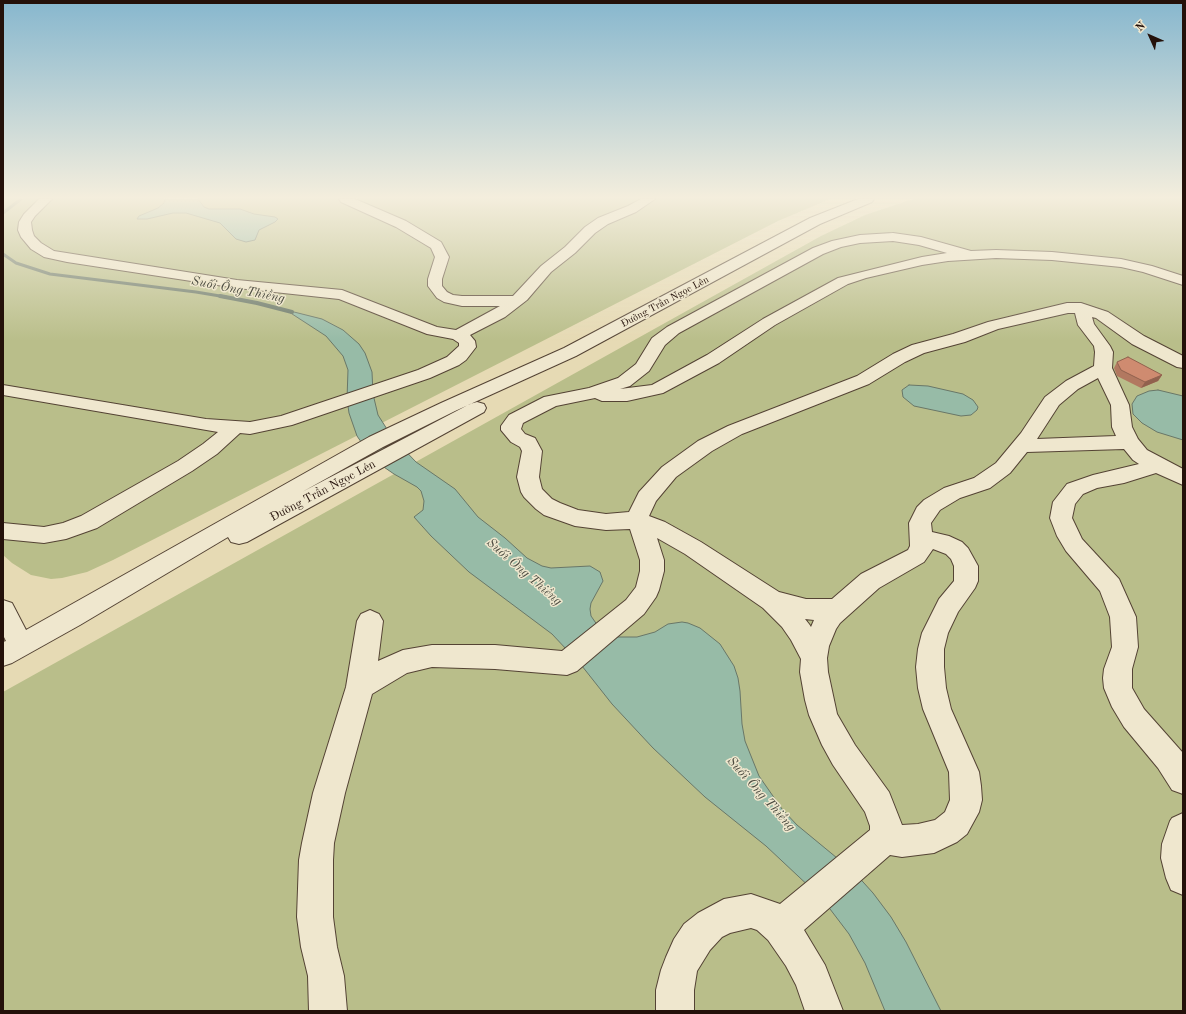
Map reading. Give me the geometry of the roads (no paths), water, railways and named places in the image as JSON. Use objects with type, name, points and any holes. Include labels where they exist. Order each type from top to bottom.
[{"type":"street","points":[[3,390],[178,421],[234,428],[250,428],[274,425],[434,370],[460,356],[467,349],[468,344],[458,335],[433,331],[349,297],[334,293],[244,285],[67,258],[49,254],[37,246]]},
{"type":"street","points":[[437,246],[442,257],[435,279],[435,286],[436,290],[444,297],[462,301],[517,301]]},
{"type":"street","points":[[458,335],[499,314],[517,301],[529,290],[546,269],[574,246]]},
{"type":"street","name":"Đường Trần Ngọc Lên","points":[[12,650],[71,618],[102,607],[143,588],[366,458],[400,440],[532,378],[570,352],[768,246]]},
{"type":"street","points":[[814,658],[800,632],[791,620],[772,601],[693,548],[670,535],[636,520],[606,522],[590,521],[561,513],[540,501],[532,492],[529,485],[528,473],[532,451],[528,443],[514,434],[511,430],[513,422],[521,416],[551,401],[592,393],[620,384],[643,367],[658,342],[673,330],[830,246]]},
{"type":"street","points":[[939,246],[968,255]]},
{"type":"street","points":[[592,393],[627,395],[657,389],[713,359],[769,322],[834,285],[852,278],[922,261],[968,255],[1019,254],[1108,261],[1147,269],[1183,281]]},
{"type":"street","points":[[636,520],[647,497],[666,475],[705,446],[735,430],[863,380],[883,370],[899,358],[918,348],[959,338],[1005,322],[1042,315],[1067,308],[1081,308],[1102,315],[1138,340],[1183,363]]},
{"type":"street","points":[[1081,308],[1086,325],[1102,346],[1104,357],[1103,368],[1120,405],[1122,427],[1129,442],[1140,455],[1157,466],[1183,478]]},
{"type":"street","points":[[781,928],[885,838],[886,826],[878,803],[844,755],[823,715],[816,686],[814,658],[820,635],[825,624],[839,608],[870,581],[886,571],[911,560],[920,552],[922,539],[919,528],[920,523],[925,513],[932,505],[952,494],[982,483],[994,476],[1003,468],[1028,437],[1052,401],[1072,385],[1103,368]]},
{"type":"street","points":[[3,531],[44,535],[66,531],[89,522],[146,490],[198,458],[234,428]]},
{"type":"street","points":[[1020,446],[1129,442]]},
{"type":"street","points":[[1157,466],[1124,476],[1093,482],[1075,490],[1064,502],[1062,518],[1068,536],[1074,545],[1110,586],[1121,612],[1125,632],[1125,648],[1118,669],[1117,678],[1118,688],[1122,698],[1134,718],[1169,758],[1183,779]]},
{"type":"street","points":[[360,687],[388,669],[409,661],[432,656],[495,658],[567,663],[635,607],[646,590],[650,580],[652,560],[644,534],[636,520]]},
{"type":"street","points":[[885,838],[902,841],[918,840],[940,834],[956,823],[963,812],[966,800],[964,772],[937,709],[932,688],[930,667],[931,649],[935,633],[948,606],[963,588],[966,581],[966,566],[960,554],[950,546],[934,540],[922,539]]},
{"type":"street","points":[[772,601],[806,609],[823,610],[839,608]]},
{"type":"street","points":[[3,610],[12,650]]},
{"type":"street","points":[[328,1011],[326,976],[319,947],[315,917],[316,860],[318,843],[329,793],[360,687],[370,621]]},
{"type":"street","points":[[1183,829],[1180,832],[1178,858],[1183,878]]},
{"type":"street","points":[[675,1011],[675,990],[679,970],[687,952],[697,937],[710,925],[724,917],[751,911],[767,916],[781,928],[799,953],[812,978],[824,1011]]},
{"type":"water","points":[[286,310],[322,319],[343,330],[359,344],[365,353],[372,372],[373,394],[378,415],[392,437],[416,462],[455,489],[478,517],[505,538],[527,558],[542,566],[551,568],[590,566],[600,572],[603,581],[591,603],[590,609],[591,616],[600,629],[616,637],[637,637],[655,632],[668,624],[682,622],[700,628],[720,644],[734,666],[738,678],[745,741],[759,776],[782,809],[797,825],[854,872],[873,893],[891,917],[906,942],[941,1011],[885,1011],[865,963],[849,934],[814,891],[766,846],[705,797],[653,748],[612,704],[582,666],[552,634],[469,572],[431,536],[414,517],[423,510],[424,501],[421,491],[378,463],[357,436],[349,413],[347,399],[348,370],[343,356],[326,336]]},
{"type":"water","points":[[909,385],[928,386],[963,394],[973,400],[978,407],[977,410],[971,415],[961,416],[914,406],[903,397],[902,390]]},
{"type":"water","points":[[1158,390],[1183,396],[1183,440],[1157,432],[1142,423],[1133,414],[1132,404],[1137,396],[1149,391]]},
{"type":"waterway","name":"Suối Ông Thiềng","points":[[3,254],[16,263],[50,274],[220,296]]},
{"type":"waterway","name":"Suối Ông Thiềng","points":[[220,296],[226,297]]},
{"type":"waterway","name":"Suối Ông Thiềng","points":[[220,296],[292,312]]}]
